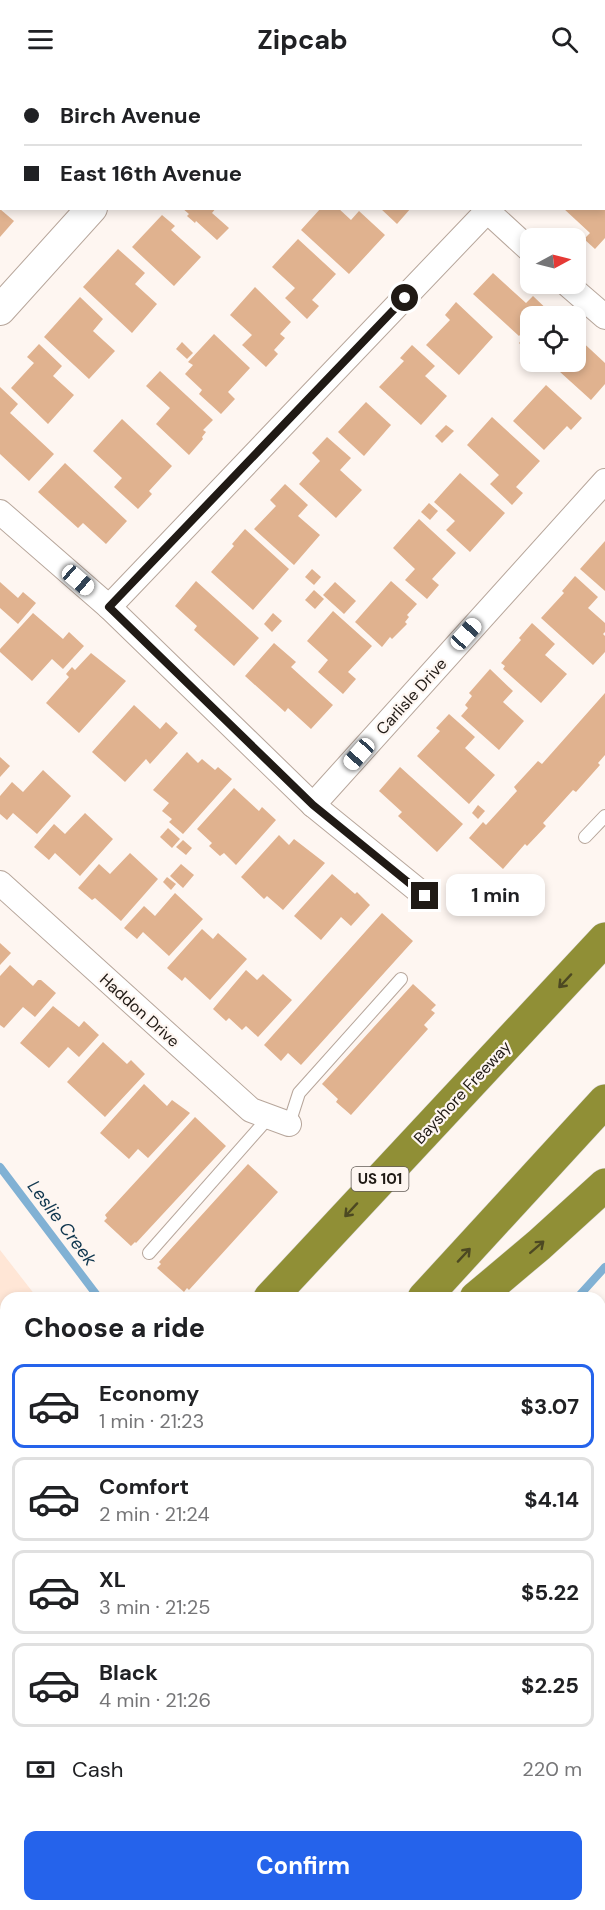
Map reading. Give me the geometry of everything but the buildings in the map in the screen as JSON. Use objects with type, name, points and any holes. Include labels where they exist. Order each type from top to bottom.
[{"type":"highway","name":"Bayshore Freeway","points":[[276,1292],[605,939]]},
{"type":"highway","points":[[430,1292],[605,1101]]},
{"type":"highway","points":[[483,1292],[605,1185]]},
{"type":"street","points":[[109,607],[487,210],[520,241]]},
{"type":"street","points":[[0,310],[84,211]]},
{"type":"street","points":[[579,294],[605,317]]},
{"type":"street","name":"Carlisle Drive","points":[[313,805],[605,481]]},
{"type":"street","points":[[0,512],[109,607],[313,805],[425,896]]},
{"type":"street","name":"Haddon Drive","points":[[0,883],[251,1110],[279,1120]]},
{"type":"lane","points":[[585,837],[605,816]]},
{"type":"lane","points":[[149,1253],[279,1120],[299,1093],[401,979]]},
{"type":"shaded area","points":[[0,1250],[33,1292],[0,1292]]},
{"type":"waterway","name":"Leslie Creek","points":[[0,1167],[94,1292]]},
{"type":"waterway","points":[[582,1292],[605,1267]]},
{"type":"route","points":[[405,298],[109,607],[313,805],[425,896]]}]
